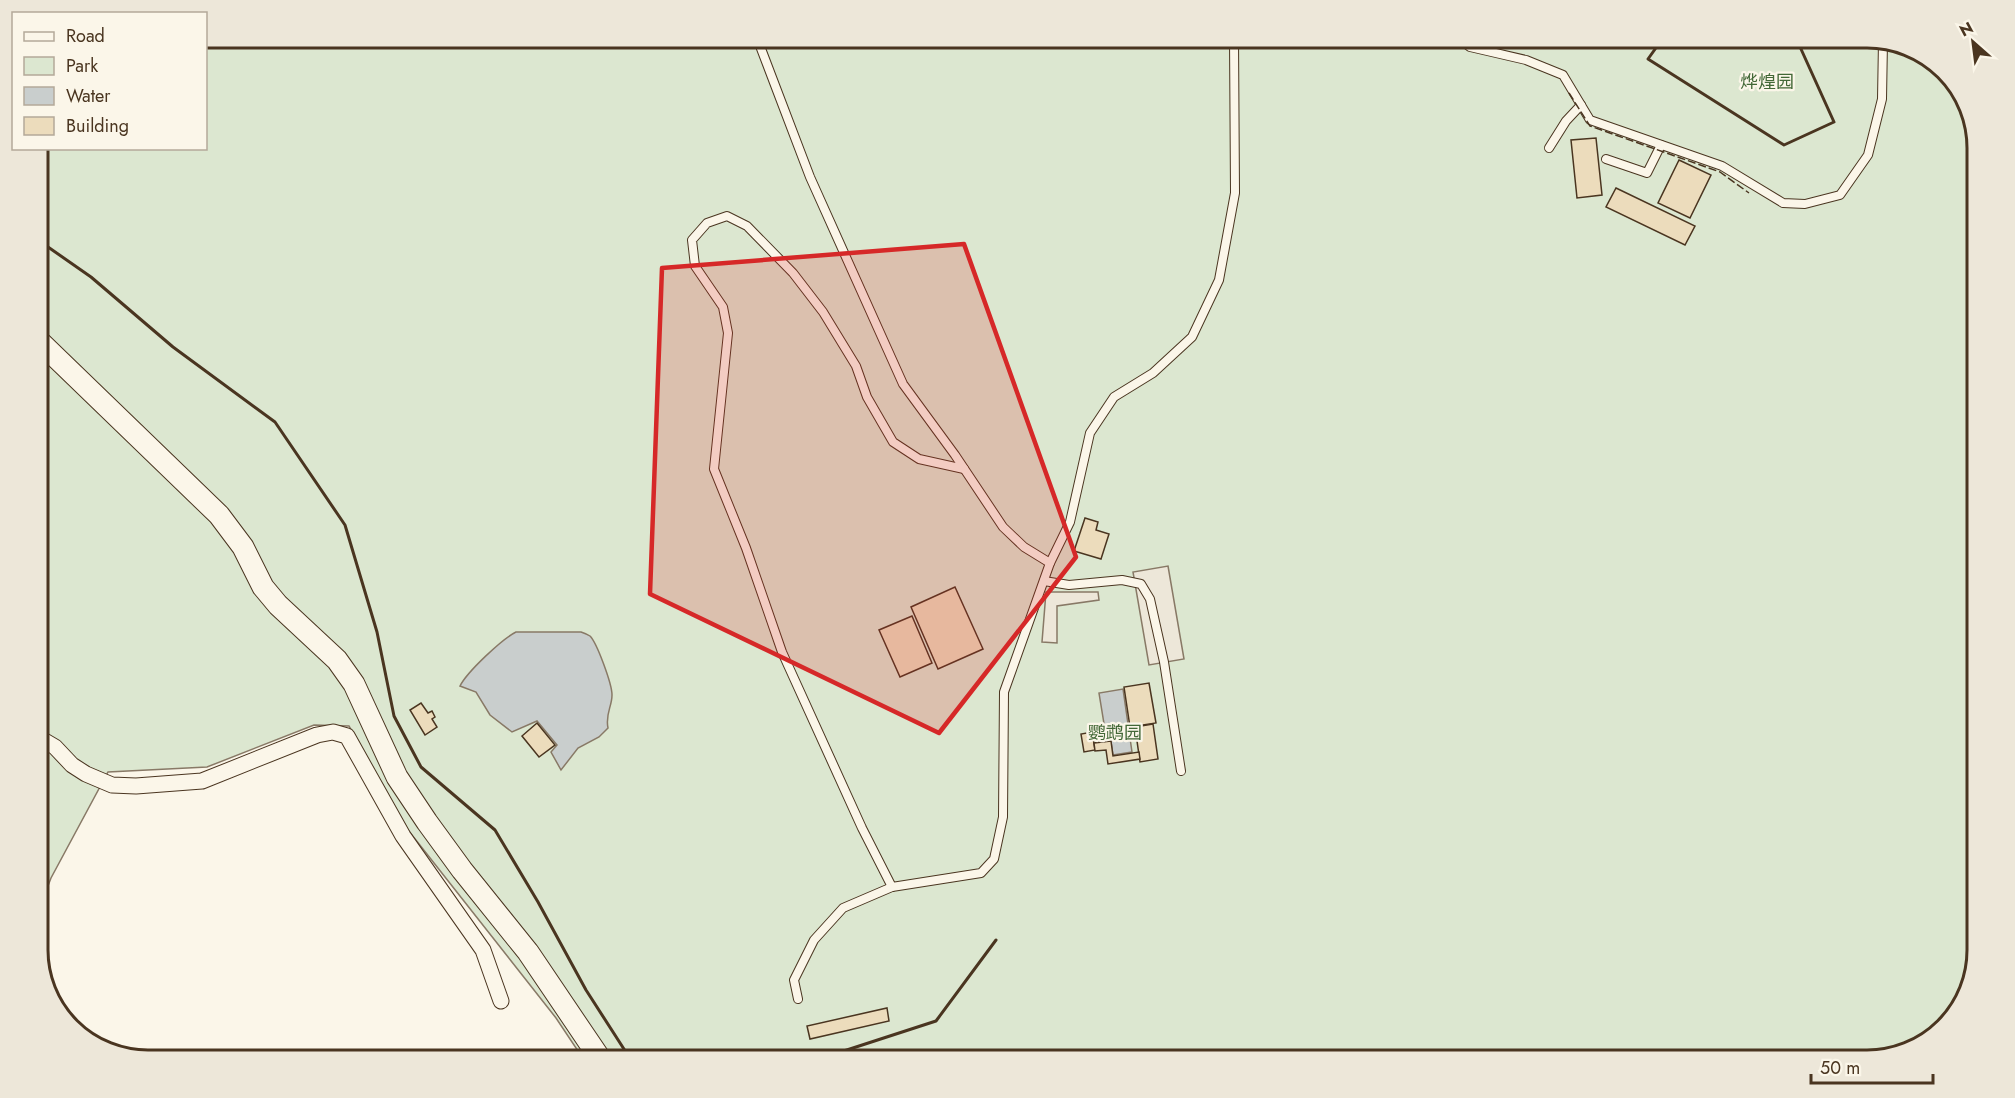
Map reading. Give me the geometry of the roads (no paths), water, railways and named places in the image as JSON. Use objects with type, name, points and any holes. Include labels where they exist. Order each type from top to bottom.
[{"type":"street","points":[[48,350],[219,515],[243,547],[263,586],[273,599],[337,660],[354,684],[397,777],[462,870],[528,952],[594,1050]]},
{"type":"street","points":[[48,743],[72,765],[86,774],[112,785],[136,786],[202,782],[317,735],[333,732],[347,736],[403,836],[483,950],[501,1001]]},
{"type":"lane","points":[[761,48],[810,177],[903,384],[1003,527],[1024,547],[1050,563]]},
{"type":"lane","points":[[798,999],[794,980],[814,940],[843,908],[892,887],[981,873],[994,859],[1003,817],[1004,692],[1050,563],[1070,522],[1090,433],[1114,397],[1153,373],[1192,337],[1219,280],[1235,193],[1234,48]]},
{"type":"lane","points":[[1474,48],[1526,60],[1563,75],[1590,120],[1722,166],[1783,203],[1805,204],[1840,195],[1868,155],[1882,99],[1883,50]]},
{"type":"lane","points":[[1549,148],[1566,121],[1581,105]]},
{"type":"lane","points":[[1606,159],[1647,173],[1661,145]]},
{"type":"lane","points":[[892,887],[862,828],[782,652],[746,548],[714,469],[728,333],[723,307],[695,266],[693,240],[707,223],[727,216],[747,226],[794,273],[856,366],[867,397],[892,442],[919,459],[964,469]]},
{"type":"lane","points":[[1044,581],[1069,585],[1122,580],[1141,584],[1150,599],[1164,662],[1181,771]]},
{"type":"water","points":[[516,632],[581,632],[587,634],[596,647],[607,673],[612,695],[607,719],[608,728],[599,737],[578,748],[561,770],[551,752],[557,745],[537,721],[512,732],[490,715],[476,692],[460,686],[485,656]]},
{"type":"water","points":[[1123,689],[1132,752],[1113,755],[1111,742],[1107,742],[1099,693]]},
{"type":"park label","name":"烨煌园","points":[[1767,82]]},
{"type":"park label","name":"鹦鹉园","points":[[1115,733]]}]
